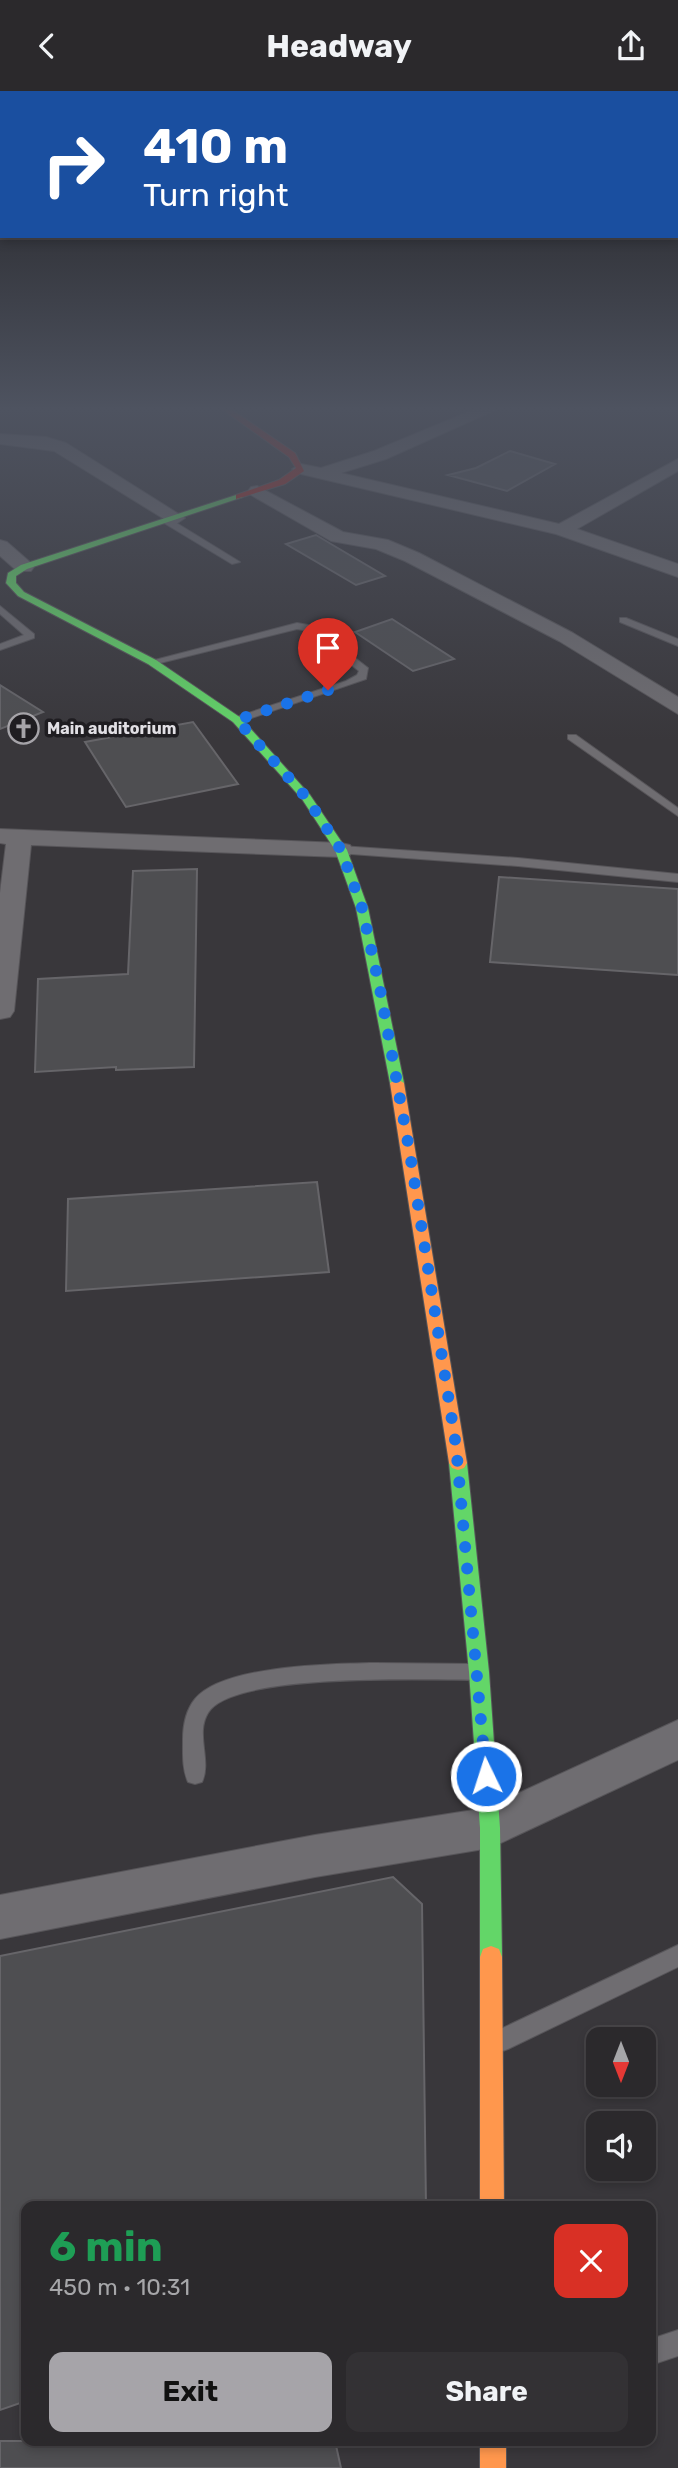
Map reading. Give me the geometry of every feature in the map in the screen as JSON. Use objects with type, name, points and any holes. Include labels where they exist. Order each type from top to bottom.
[{"type":"street","points":[[12,573],[175,518]]},
{"type":"street","points":[[304,518],[338,537],[381,544],[412,557],[566,638],[678,706]]},
{"type":"street","points":[[511,518],[562,530],[678,571]]},
{"type":"street","points":[[562,530],[583,518]]},
{"type":"street","points":[[0,546],[12,573],[11,583],[21,594],[152,662],[237,720],[306,797],[341,850],[362,908],[380,989],[410,1154],[456,1446],[479,1672],[490,1828],[492,2201]]},
{"type":"street","points":[[0,1011],[10,837],[341,850]]},
{"type":"street","points":[[0,1917],[314,1856],[490,1828],[678,1739]]},
{"type":"street","points":[[493,2446],[494,2468]]},
{"type":"lane","points":[[172,519],[235,562]]},
{"type":"lane","points":[[0,610],[31,636],[0,647]]},
{"type":"lane","points":[[623,620],[678,643]]},
{"type":"lane","points":[[152,662],[297,626],[311,628],[364,670],[362,677],[350,683],[237,720]]},
{"type":"lane","points":[[572,737],[678,813]]},
{"type":"lane","points":[[341,850],[495,860],[678,878]]},
{"type":"lane","points":[[195,1775],[196,1714],[211,1695],[233,1685],[344,1673],[479,1672]]},
{"type":"lane","points":[[492,2045],[678,1956]]},
{"type":"lane","points":[[656,2350],[678,2343]]},
{"type":"building","points":[[316,535],[385,576],[356,585],[286,544]]},
{"type":"building","points":[[392,619],[454,659],[413,671],[355,632]]},
{"type":"building","points":[[0,685],[43,712],[0,729]]},
{"type":"building","points":[[193,722],[238,784],[126,807],[85,742]]},
{"type":"building","points":[[197,869],[194,1067],[116,1070],[116,1067],[35,1072],[38,979],[128,974],[133,871]]},
{"type":"building","points":[[499,877],[678,889],[678,975],[490,962]]},
{"type":"building","points":[[317,1182],[329,1272],[66,1291],[68,1199]]},
{"type":"building","points":[[393,1877],[422,1904],[426,2201],[21,2201],[21,2403],[0,2410],[0,1956]]},
{"type":"building","points":[[0,2441],[21,2441],[21,2446],[336,2446],[341,2468],[0,2468]]},
{"type":"traffic: fast","points":[[175,518],[24,567],[11,575],[11,583],[21,594],[152,662],[237,720],[306,797],[341,850],[362,908],[397,1083]]},
{"type":"traffic: fast","points":[[458,1463],[479,1672],[490,1828],[491,1957]]},
{"type":"traffic: slow","points":[[397,1083],[458,1463]]},
{"type":"traffic: slow","points":[[491,1957],[492,2201]]},
{"type":"traffic: slow","points":[[493,2446],[493,2468]]},
{"type":"place","name":"Main auditorium","points":[[24,728]]},
{"type":"route","points":[[328,690],[237,720],[306,797],[341,850],[362,908],[380,989],[410,1154],[456,1446],[479,1672],[486,1776]]}]
